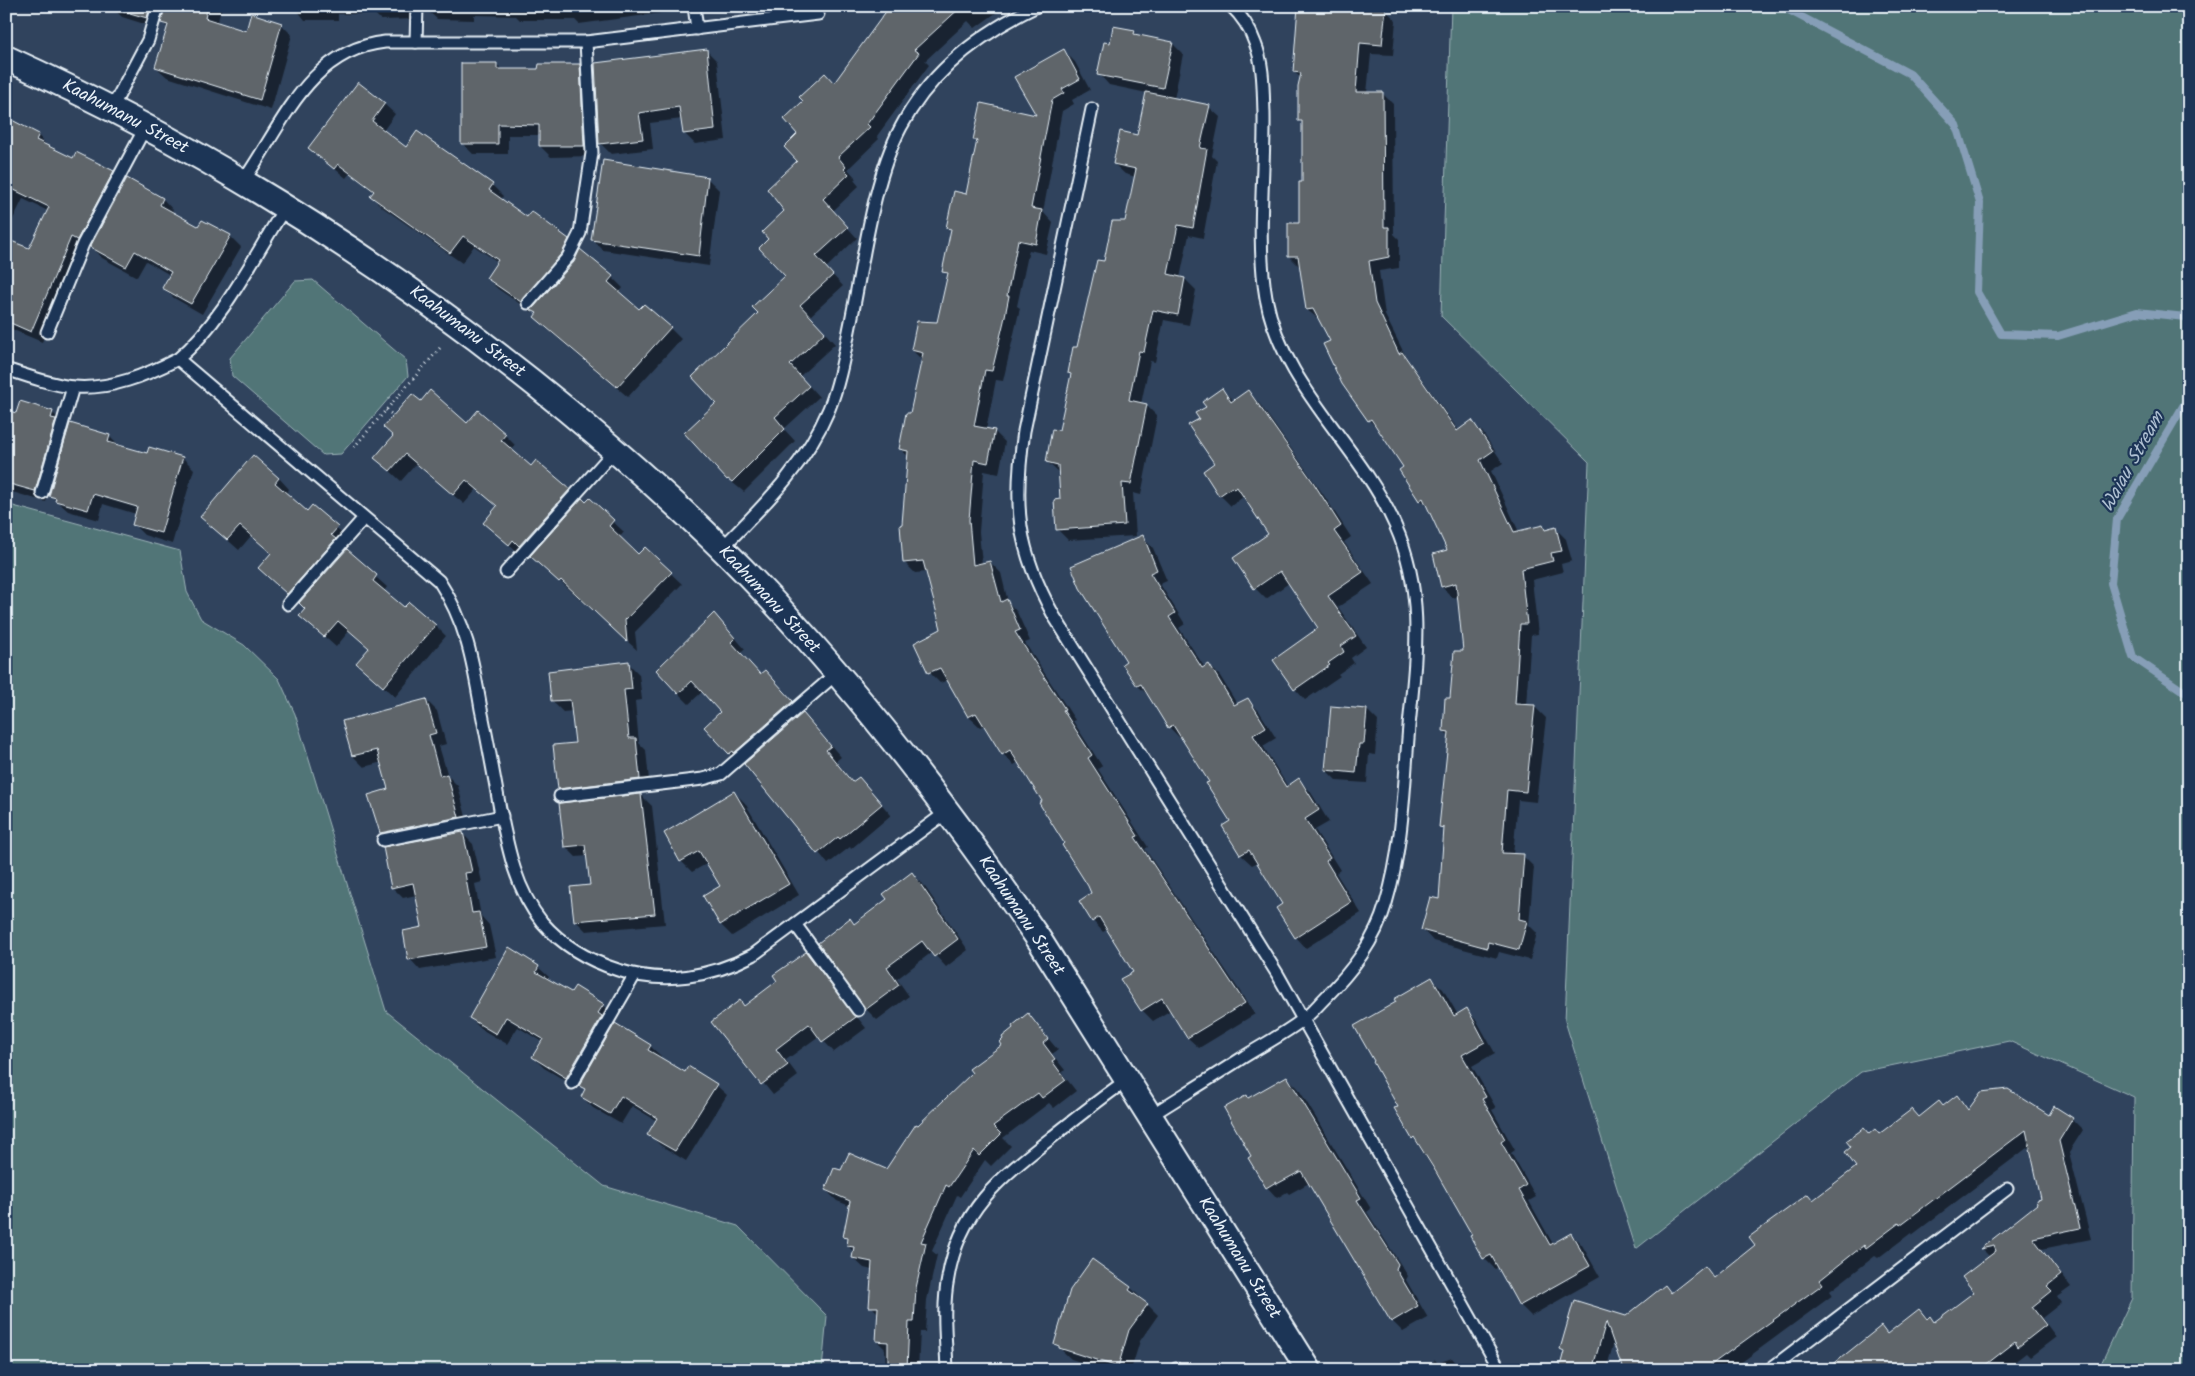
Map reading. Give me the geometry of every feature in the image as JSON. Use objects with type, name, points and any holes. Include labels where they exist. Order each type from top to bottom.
[{"type":"street","name":"Kaahumanu Street","points":[[6,58],[112,108],[244,180],[374,264],[456,321],[615,450],[721,549],[768,596],[887,732],[948,811],[1040,941],[1309,1370]]},
{"type":"lane","points":[[112,108],[148,40],[158,6]]},
{"type":"lane","points":[[416,42],[417,6]]},
{"type":"lane","points":[[694,6],[697,29]]},
{"type":"lane","points":[[721,549],[784,484],[800,464],[817,437],[830,407],[842,361],[878,188],[900,127],[934,80],[954,59],[996,28],[1037,6]]},
{"type":"lane","points":[[1150,1116],[1304,1020],[1344,979],[1362,957],[1376,930],[1386,904],[1395,868],[1417,616],[1411,572],[1394,521],[1284,355],[1274,327],[1266,299],[1262,264],[1263,78],[1256,45],[1247,25],[1234,7]]},
{"type":"lane","points":[[244,180],[310,80],[324,67],[354,48],[370,44],[416,42],[586,42],[818,14]]},
{"type":"lane","points":[[528,303],[568,257],[580,234],[592,153],[586,42]]},
{"type":"lane","points":[[1092,109],[1024,430],[1018,472],[1017,499],[1024,548],[1038,587],[1054,616],[1304,1020],[1500,1370]]},
{"type":"lane","points":[[47,332],[83,244],[146,126]]},
{"type":"lane","points":[[6,369],[73,386],[95,386],[134,379],[178,359],[195,345],[210,326],[286,206]]},
{"type":"lane","points":[[178,359],[438,581],[460,618],[472,658],[502,816],[517,878],[541,921],[570,948],[604,966],[634,976],[685,977],[706,974],[729,967],[753,955],[948,811]]},
{"type":"lane","points":[[42,492],[73,386]]},
{"type":"lane","points":[[506,572],[615,450]]},
{"type":"lane","points":[[288,604],[364,518]]},
{"type":"lane","points":[[560,796],[703,779],[721,774],[837,673]]},
{"type":"lane","points":[[383,840],[502,816]]},
{"type":"lane","points":[[795,924],[858,1010]]},
{"type":"lane","points":[[572,1083],[634,976]]},
{"type":"lane","points":[[947,1370],[945,1299],[955,1246],[966,1222],[980,1201],[1017,1165],[1099,1099],[1128,1080]]},
{"type":"lane","points":[[1769,1370],[2007,1189]]},
{"type":"path","points":[[354,447],[440,348]]},
{"type":"path","points":[[386,410],[393,416]]},
{"type":"green space","points":[[1451,6],[2189,6],[2189,1370],[2098,1370],[2132,1298],[2134,1097],[2009,1041],[1861,1072],[1636,1249],[1565,1021],[1589,462],[1441,316]]},
{"type":"green space","points":[[313,280],[406,360],[408,376],[341,454],[323,455],[232,376],[230,358],[295,281]]},
{"type":"green space","points":[[6,504],[180,551],[187,592],[201,619],[244,645],[279,679],[295,714],[386,1011],[604,1186],[738,1226],[827,1316],[822,1370],[6,1370]]},
{"type":"building","points":[[124,6],[150,6],[147,18],[123,11]]},
{"type":"building","points":[[165,6],[208,6],[205,18],[246,31],[251,13],[282,23],[260,100],[155,67],[168,25],[161,23]]},
{"type":"building","points":[[890,6],[962,6],[914,50],[919,53],[867,124],[870,127],[838,157],[849,174],[823,199],[848,227],[816,256],[833,275],[800,305],[825,332],[790,365],[809,386],[775,417],[785,429],[732,482],[727,480],[684,433],[716,403],[692,377],[758,313],[752,307],[785,276],[759,248],[768,239],[762,232],[784,211],[767,189],[797,161],[784,147],[797,134],[784,119],[803,101],[799,97],[825,73],[834,83]]},
{"type":"building","points":[[1298,6],[1386,8],[1382,45],[1360,43],[1356,92],[1383,92],[1384,227],[1389,227],[1389,257],[1369,261],[1375,303],[1399,354],[1402,352],[1457,431],[1472,420],[1493,451],[1480,460],[1514,532],[1543,525],[1545,530],[1556,527],[1562,551],[1551,553],[1553,561],[1521,569],[1527,624],[1520,624],[1515,704],[1535,705],[1526,792],[1507,790],[1502,853],[1524,854],[1519,919],[1527,921],[1519,950],[1488,942],[1487,948],[1421,930],[1430,897],[1439,899],[1444,828],[1439,827],[1449,732],[1443,731],[1445,698],[1450,698],[1454,651],[1463,651],[1456,583],[1441,587],[1433,554],[1447,550],[1423,498],[1419,501],[1399,470],[1403,467],[1371,419],[1368,421],[1342,384],[1323,344],[1330,341],[1313,309],[1306,310],[1298,256],[1288,256],[1288,223],[1299,223],[1299,182],[1302,182],[1302,121],[1298,121],[1298,86],[1301,73],[1293,72]]},
{"type":"building","points":[[1113,26],[1135,30],[1134,34],[1173,42],[1163,88],[1097,75],[1104,42],[1110,43]]},
{"type":"building","points":[[707,49],[715,130],[683,134],[679,107],[639,113],[643,139],[599,144],[595,63]]},
{"type":"building","points":[[1064,49],[1080,79],[1062,89],[1064,93],[1052,100],[1031,208],[1042,210],[1036,244],[1018,240],[1004,321],[992,371],[985,370],[974,426],[995,430],[988,463],[974,460],[969,520],[973,565],[990,561],[1001,602],[1007,599],[1020,630],[1015,632],[1065,709],[1063,710],[1092,755],[1088,758],[1138,836],[1135,837],[1245,1003],[1187,1038],[1162,998],[1141,1011],[1120,979],[1133,972],[1099,917],[1092,922],[1079,901],[1091,893],[1088,886],[1062,845],[1064,843],[1039,803],[1042,801],[1010,750],[1002,755],[976,713],[968,717],[940,668],[928,673],[914,643],[941,629],[923,561],[903,563],[900,525],[902,524],[908,451],[899,449],[906,413],[910,413],[923,353],[911,350],[917,321],[937,322],[948,273],[942,272],[951,229],[946,228],[954,191],[966,194],[977,140],[973,140],[981,103],[1036,115],[1014,77]]},
{"type":"building","points":[[461,63],[497,63],[497,69],[538,69],[539,64],[580,64],[584,146],[539,146],[539,125],[498,124],[498,144],[461,144]]},
{"type":"building","points":[[358,82],[385,103],[372,121],[406,147],[417,131],[493,184],[489,190],[527,217],[531,211],[569,239],[562,253],[521,302],[486,278],[498,260],[463,236],[450,253],[370,196],[374,191],[338,164],[334,169],[308,148]]},
{"type":"building","points":[[1146,92],[1210,105],[1200,148],[1207,149],[1193,228],[1178,225],[1168,274],[1185,278],[1178,315],[1153,310],[1144,352],[1139,351],[1129,400],[1147,404],[1131,484],[1122,483],[1125,525],[1056,530],[1054,500],[1060,499],[1058,465],[1046,462],[1052,429],[1059,430],[1071,374],[1068,373],[1073,347],[1077,347],[1097,260],[1104,261],[1112,221],[1125,221],[1136,169],[1113,164],[1120,131],[1137,135]]},
{"type":"building","points":[[6,117],[39,134],[36,140],[73,158],[76,152],[114,171],[77,240],[71,237],[31,332],[6,321],[6,239],[29,248],[49,207],[6,186]]},
{"type":"building","points":[[603,160],[708,177],[699,256],[591,240]]},
{"type":"building","points":[[127,178],[163,198],[160,205],[198,226],[202,220],[231,235],[191,304],[162,288],[171,272],[135,251],[126,267],[90,247]]},
{"type":"building","points":[[580,249],[613,276],[608,282],[639,309],[644,304],[671,327],[617,387],[534,317],[537,313],[531,310],[574,262]]},
{"type":"building","points":[[1222,388],[1231,402],[1248,390],[1313,482],[1341,526],[1334,531],[1363,572],[1328,596],[1356,636],[1341,646],[1344,652],[1328,663],[1330,665],[1294,690],[1273,660],[1318,628],[1280,571],[1254,589],[1233,558],[1268,534],[1237,487],[1234,489],[1232,487],[1219,496],[1203,471],[1214,463],[1188,425],[1199,419],[1195,413],[1206,407],[1202,402]]},
{"type":"building","points":[[430,390],[467,423],[478,410],[506,434],[501,440],[531,466],[536,460],[570,489],[519,546],[513,540],[509,545],[483,523],[497,506],[466,480],[453,495],[405,454],[390,471],[374,458],[393,436],[383,427],[412,394],[421,401]]},
{"type":"building","points":[[20,401],[53,411],[51,418],[56,419],[35,491],[6,483],[6,410],[16,413]]},
{"type":"building","points":[[70,423],[110,435],[108,442],[147,453],[149,447],[183,457],[161,533],[132,525],[137,507],[93,494],[88,510],[55,501],[56,498],[49,496]]},
{"type":"building","points":[[253,455],[279,478],[275,483],[307,511],[312,505],[338,527],[331,535],[336,539],[287,594],[258,568],[271,553],[240,526],[227,540],[200,517]]},
{"type":"building","points":[[582,498],[586,502],[590,498],[614,520],[609,526],[638,554],[645,547],[672,572],[625,620],[627,642],[561,580],[559,582],[530,556]]},
{"type":"building","points":[[1143,535],[1157,570],[1150,573],[1175,613],[1169,617],[1202,668],[1209,664],[1234,705],[1248,698],[1266,727],[1253,735],[1286,787],[1299,778],[1319,810],[1305,819],[1330,858],[1326,861],[1351,902],[1295,938],[1276,908],[1282,904],[1249,850],[1240,855],[1222,826],[1230,821],[1206,783],[1209,782],[1173,725],[1168,728],[1141,684],[1137,686],[1122,664],[1126,661],[1080,588],[1071,566]]},
{"type":"building","points":[[347,549],[377,575],[373,581],[404,607],[409,602],[436,625],[383,687],[356,663],[369,648],[338,621],[324,637],[299,616],[305,609],[299,603]]},
{"type":"building","points":[[714,613],[735,638],[731,642],[760,674],[765,670],[793,701],[734,753],[733,751],[729,754],[704,727],[720,712],[692,681],[678,694],[656,670]]},
{"type":"building","points":[[629,661],[632,689],[624,690],[629,738],[636,738],[640,779],[558,789],[553,745],[575,743],[570,700],[551,701],[548,671]]},
{"type":"building","points":[[426,699],[436,733],[429,735],[440,776],[447,774],[459,817],[380,833],[368,795],[388,789],[377,750],[352,756],[342,721]]},
{"type":"building","points":[[1331,706],[1367,709],[1364,744],[1359,744],[1356,773],[1325,770]]},
{"type":"building","points":[[803,713],[831,746],[826,750],[852,782],[859,777],[882,804],[840,839],[838,837],[817,854],[744,764]]},
{"type":"building","points":[[734,791],[789,884],[720,925],[703,896],[720,886],[699,851],[680,862],[664,833]]},
{"type":"building","points":[[641,794],[655,914],[574,921],[570,887],[590,885],[585,845],[564,847],[559,803]]},
{"type":"building","points":[[463,832],[472,872],[465,873],[472,913],[479,912],[486,947],[408,960],[403,931],[422,927],[413,883],[391,888],[383,847]]},
{"type":"building","points":[[912,872],[958,939],[934,957],[922,941],[887,967],[899,985],[865,1010],[818,943],[850,918],[854,924],[887,899],[883,894]]},
{"type":"building","points":[[509,947],[539,966],[536,972],[571,992],[575,986],[604,1004],[598,1013],[602,1016],[566,1078],[532,1057],[543,1039],[506,1017],[496,1034],[469,1018]]},
{"type":"building","points":[[806,952],[856,1017],[822,1042],[809,1024],[776,1049],[788,1065],[761,1085],[711,1022],[740,1000],[744,1006],[777,981],[773,975]]},
{"type":"building","points":[[1432,977],[1454,1016],[1467,1008],[1485,1042],[1462,1055],[1486,1097],[1482,1099],[1505,1139],[1501,1142],[1526,1185],[1519,1190],[1550,1245],[1571,1233],[1590,1266],[1519,1306],[1491,1255],[1483,1259],[1470,1236],[1472,1235],[1436,1172],[1414,1137],[1412,1139],[1394,1108],[1398,1107],[1354,1026],[1396,1002],[1394,999]]},
{"type":"building","points":[[1028,1013],[1048,1039],[1043,1043],[1055,1059],[1052,1061],[1066,1080],[1042,1098],[1038,1093],[993,1126],[1001,1134],[979,1156],[974,1150],[949,1187],[946,1185],[921,1242],[926,1243],[916,1288],[914,1322],[909,1322],[907,1370],[888,1370],[888,1342],[876,1341],[878,1307],[869,1307],[872,1262],[852,1258],[854,1247],[847,1246],[848,1238],[843,1237],[850,1201],[825,1190],[834,1168],[841,1170],[849,1153],[886,1169],[916,1124],[918,1125],[972,1073],[969,1069],[1002,1045],[1000,1042],[1003,1039],[1002,1037]]},
{"type":"building","points":[[615,1023],[651,1045],[648,1050],[685,1072],[688,1066],[717,1084],[675,1151],[647,1135],[657,1118],[621,1096],[610,1114],[581,1097],[585,1089],[579,1086]]},
{"type":"building","points":[[1287,1076],[1361,1198],[1357,1200],[1398,1264],[1396,1269],[1418,1306],[1391,1322],[1301,1171],[1266,1188],[1248,1158],[1251,1156],[1224,1108],[1247,1095],[1248,1098]]},
{"type":"building","points":[[2008,1089],[2049,1115],[2054,1106],[2073,1118],[2059,1141],[2080,1228],[2033,1238],[2061,1275],[2047,1286],[2052,1291],[2032,1307],[2046,1325],[2018,1347],[2015,1342],[1979,1370],[1826,1370],[1881,1326],[1887,1334],[1919,1309],[1927,1319],[1930,1316],[1934,1322],[1974,1292],[1962,1277],[1996,1251],[1994,1246],[1980,1249],[2037,1204],[2036,1200],[2041,1199],[2026,1130],[1900,1225],[1899,1223],[1866,1248],[1864,1245],[1820,1280],[1823,1284],[1704,1370],[1623,1370],[1606,1322],[1592,1370],[1559,1370],[1564,1351],[1560,1349],[1574,1300],[1626,1316],[1665,1285],[1671,1293],[1705,1266],[1714,1278],[1755,1245],[1749,1237],[1808,1194],[1813,1200],[1856,1167],[1845,1152],[1851,1147],[1846,1141],[1864,1128],[1869,1134],[1875,1129],[1879,1134],[1912,1109],[1919,1117],[1939,1101],[1943,1106],[1957,1095],[1968,1110],[1981,1092]]},
{"type":"building","points":[[1092,1259],[1131,1287],[1129,1290],[1148,1304],[1129,1330],[1118,1367],[1059,1348],[1059,1346],[1054,1344],[1070,1290]]},
{"type":"waterway","name":"Waiau Stream","points":[[1781,6],[1910,74],[1956,125],[1980,203],[1977,292],[2001,334],[2058,336],[2137,312],[2186,317],[2189,322]]},
{"type":"waterway","name":"Waiau Stream","points":[[2189,396],[2117,519],[2111,583],[2133,657],[2189,695]]}]
